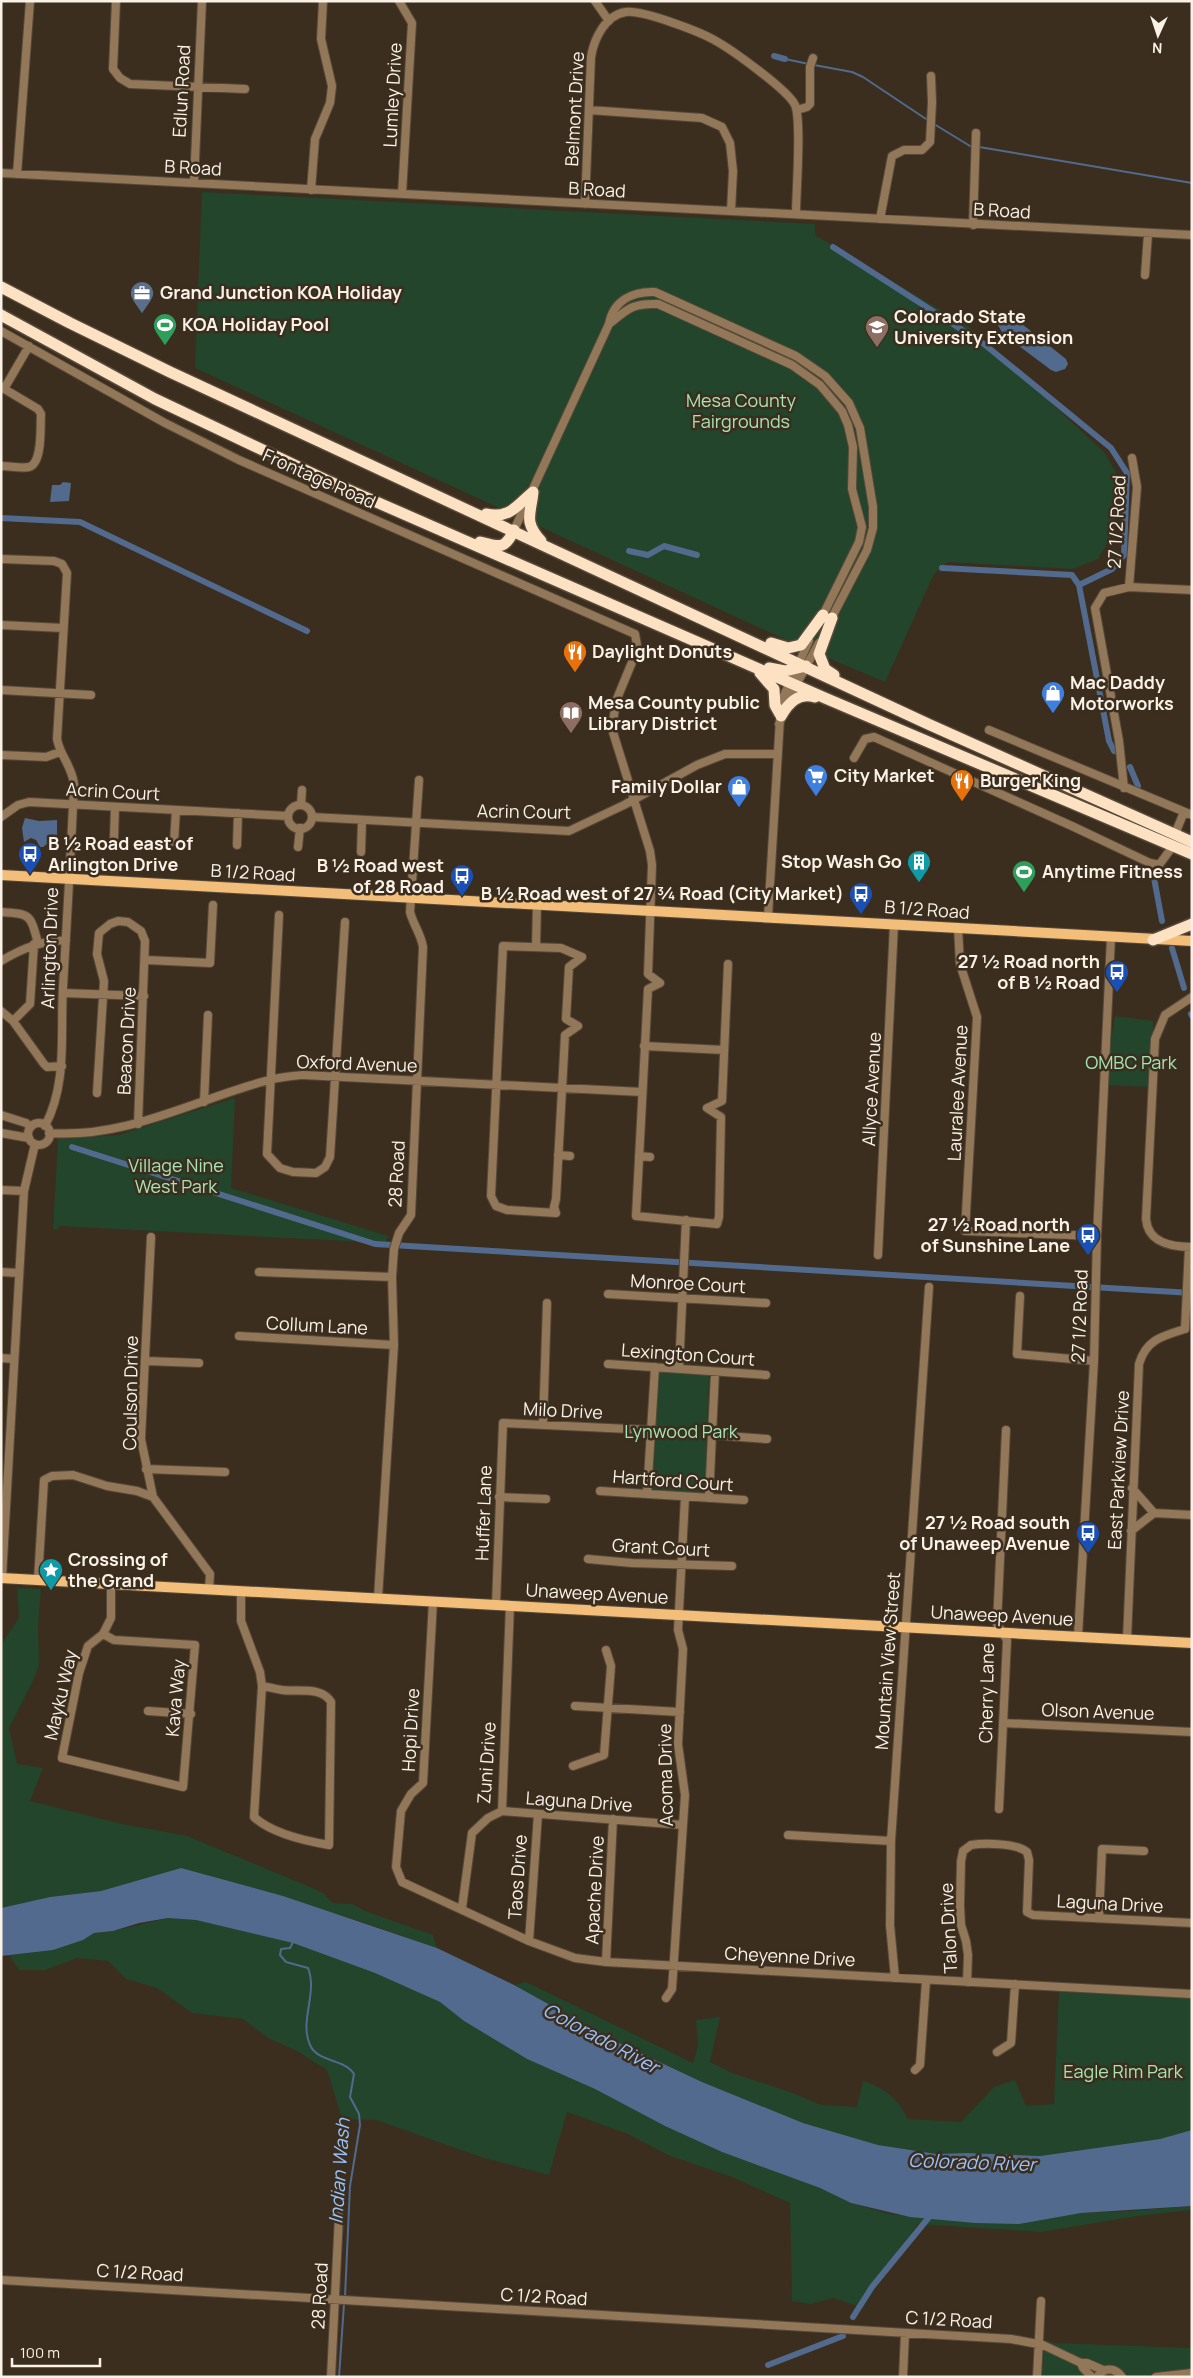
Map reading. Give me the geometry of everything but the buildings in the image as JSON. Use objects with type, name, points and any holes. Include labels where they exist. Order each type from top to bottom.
[{"type":"highway","points":[[1,287],[70,324],[162,369],[471,510],[928,724],[1192,842]]},
{"type":"highway","points":[[1,315],[206,425],[756,668],[1192,854]]},
{"type":"highway","points":[[471,510],[502,516],[510,512],[533,492]]},
{"type":"highway","points":[[533,492],[529,523],[533,532],[543,544]]},
{"type":"highway","points":[[450,534],[500,546],[508,543],[514,530]]},
{"type":"highway","points":[[686,610],[788,648],[801,645],[827,617]]},
{"type":"highway","points":[[827,617],[819,650],[820,659],[825,669],[928,724]]},
{"type":"highway","points":[[756,668],[780,671],[800,665]]},
{"type":"highway","points":[[756,668],[772,685],[775,705],[780,718]]},
{"type":"highway","points":[[780,718],[792,701],[801,696],[809,696],[879,726],[907,733]]},
{"type":"highway","points":[[1140,832],[1166,838],[1175,834]]},
{"type":"highway","points":[[1173,846],[1176,843],[1192,842]]},
{"type":"highway","points":[[1153,940],[1192,924]]},
{"type":"main road","name":"B 1/2 Road","points":[[1,875],[1192,941]]},
{"type":"main road","name":"Unaweep Avenue","points":[[1,1578],[1192,1643]]},
{"type":"street","points":[[17,174],[30,1]]},
{"type":"street","points":[[116,1],[113,69],[120,78],[130,84],[245,89]]},
{"type":"street","name":"Edlun Road","points":[[194,183],[202,1]]},
{"type":"street","points":[[311,190],[315,139],[330,103],[332,86],[321,39],[323,1]]},
{"type":"street","name":"Lumley Drive","points":[[399,1],[412,24],[402,194]]},
{"type":"street","points":[[595,1],[609,21],[627,12],[643,14],[714,40],[789,96],[799,117],[796,214]]},
{"type":"street","name":"Belmont Drive","points":[[585,204],[594,42],[609,21]]},
{"type":"street","points":[[797,110],[810,104],[810,67],[813,58]]},
{"type":"street","points":[[880,219],[892,156],[904,150],[922,150],[930,142],[931,76]]},
{"type":"street","points":[[589,110],[702,118],[722,127],[730,143],[733,172],[731,211]]},
{"type":"street","points":[[973,224],[976,133]]},
{"type":"street","name":"B Road","points":[[1,173],[1192,235]]},
{"type":"street","points":[[1145,275],[1148,234]]},
{"type":"street","points":[[514,530],[609,324],[613,310],[628,296],[644,292],[655,292],[796,356],[821,372],[842,392],[856,416],[860,428],[873,507],[873,528],[866,550],[781,702],[768,917]]},
{"type":"street","points":[[609,324],[630,307],[642,304],[658,304],[792,365],[820,385],[836,402],[848,425],[853,447],[852,489],[862,527],[859,542],[827,617]]},
{"type":"street","name":"Frontage Road","points":[[1,331],[149,414],[239,460],[635,634],[637,645],[635,655],[616,701],[612,729],[634,799]]},
{"type":"street","points":[[1,466],[28,467],[34,465],[39,456],[41,414],[38,409],[3,388],[29,346]]},
{"type":"street","name":"27 1/2 Road","points":[[1130,587],[1137,487],[1132,458]]},
{"type":"street","name":"Arlington Drive","points":[[1,559],[54,561],[62,564],[67,573],[57,738],[60,752],[73,772],[73,804],[63,992],[62,1066],[58,1093],[45,1126]]},
{"type":"street","points":[[1124,788],[1119,741],[1095,608],[1104,593],[1130,587],[1192,590]]},
{"type":"street","points":[[1,625],[63,628]]},
{"type":"street","points":[[1,690],[91,695]]},
{"type":"street","points":[[989,730],[1124,788],[1188,813],[1175,834]]},
{"type":"street","points":[[854,758],[865,739],[874,737],[1150,863],[1160,866],[1173,846]]},
{"type":"street","points":[[1,755],[46,757],[60,752]]},
{"type":"street","name":"Acrin Court","points":[[312,818],[568,831],[634,799],[697,765],[725,754],[778,754]]},
{"type":"street","name":"28 Road","points":[[378,1598],[394,1345],[392,1277],[394,1249],[399,1233],[411,1215],[423,947],[421,936],[412,918],[411,898],[418,780]]},
{"type":"street","points":[[301,805],[302,790]]},
{"type":"street","points":[[634,799],[651,858],[648,974],[660,983],[648,989],[636,1216],[717,1224],[719,1217],[721,1117],[707,1108],[722,1100],[728,964]]},
{"type":"street","name":"Acrin Court","points":[[1,817],[18,805],[29,802],[288,816]]},
{"type":"street","points":[[301,805],[309,809],[312,818],[308,826],[300,828],[291,824],[288,816],[292,808],[301,805]]},
{"type":"street","points":[[114,838],[115,807]]},
{"type":"street","points":[[174,842],[176,810]]},
{"type":"street","points":[[237,845],[238,813]]},
{"type":"street","points":[[362,820],[362,852]]},
{"type":"street","points":[[298,847],[300,828]]},
{"type":"street","points":[[536,947],[538,904]]},
{"type":"street","points":[[146,960],[210,963],[213,905]]},
{"type":"street","points":[[1,912],[26,914],[30,918],[36,943],[30,1004],[13,1021]]},
{"type":"street","points":[[278,915],[267,1154],[280,1168],[293,1172],[316,1173],[325,1166],[330,1157],[345,922]]},
{"type":"street","name":"Beacon Drive","points":[[104,994],[104,975],[97,954],[97,940],[102,928],[118,921],[128,922],[141,931],[145,941],[146,960],[138,1124]]},
{"type":"street","name":"Allyce Avenue","points":[[878,1255],[894,924]]},
{"type":"street","name":"Lauralee Avenue","points":[[958,928],[960,964],[976,1017],[965,1231],[1097,1236]]},
{"type":"street","name":"27 1/2 Road","points":[[1078,1636],[1094,1361],[1097,1236],[1111,937]]},
{"type":"street","points":[[1,961],[36,943],[66,940]]},
{"type":"street","points":[[503,946],[536,947],[561,948],[582,957],[569,968],[566,1019],[578,1026],[565,1035],[554,1207],[556,1213],[508,1210],[496,1206],[492,1196],[503,946]]},
{"type":"street","points":[[63,992],[144,996]]},
{"type":"street","points":[[97,1093],[104,994]]},
{"type":"street","points":[[1188,1330],[1190,1247],[1164,1244],[1156,1240],[1150,1233],[1146,1219],[1155,1039],[1165,1015],[1192,997]]},
{"type":"street","points":[[1,1011],[13,1021],[44,1064],[47,1066],[62,1066]]},
{"type":"street","points":[[204,1102],[208,1015]]},
{"type":"street","points":[[644,1046],[724,1050]]},
{"type":"street","name":"Oxford Avenue","points":[[49,1133],[101,1131],[138,1124],[270,1079],[303,1074],[642,1092]]},
{"type":"street","points":[[1,1115],[26,1122],[31,1127]]},
{"type":"street","points":[[29,1138],[31,1127],[36,1124],[45,1126],[49,1133],[46,1142],[35,1144]]},
{"type":"street","points":[[1,1133],[29,1138],[35,1144]]},
{"type":"street","points":[[1,1578],[5,1436],[14,1359],[24,1191],[35,1144]]},
{"type":"street","points":[[558,1155],[570,1156]]},
{"type":"street","points":[[639,1156],[650,1157]]},
{"type":"street","points":[[1,1190],[24,1191]]},
{"type":"street","points":[[679,1369],[686,1220]]},
{"type":"street","name":"Coulson Drive","points":[[151,1237],[141,1439],[153,1497],[210,1574],[209,1589]]},
{"type":"street","points":[[1,1272],[18,1272]]},
{"type":"street","points":[[259,1272],[392,1277]]},
{"type":"street","name":"Mountain View Street","points":[[895,1978],[890,1925],[890,1841],[930,1287]]},
{"type":"street","name":"Monroe Court","points":[[608,1294],[766,1303]]},
{"type":"street","points":[[1020,1296],[1017,1354],[1094,1361]]},
{"type":"street","points":[[543,1425],[547,1303]]},
{"type":"street","name":"East Parkview Drive","points":[[1127,1639],[1132,1488],[1139,1364],[1142,1352],[1154,1340],[1188,1330]]},
{"type":"street","name":"Collum Lane","points":[[239,1336],[394,1345]]},
{"type":"street","points":[[1,1358],[14,1359]]},
{"type":"street","points":[[146,1361],[199,1363]]},
{"type":"street","name":"Lexington Court","points":[[608,1364],[766,1375]]},
{"type":"street","points":[[647,1494],[655,1367]]},
{"type":"street","points":[[709,1498],[715,1372]]},
{"type":"street","name":"Milo Drive","points":[[503,1423],[650,1430]]},
{"type":"street","name":"Huffer Lane","points":[[496,1604],[503,1423]]},
{"type":"street","name":"Cherry Lane","points":[[999,1809],[1006,1640],[997,1624],[1006,1430]]},
{"type":"street","points":[[712,1435],[767,1439]]},
{"type":"street","points":[[146,1469],[225,1472]]},
{"type":"street","points":[[38,1580],[44,1480],[52,1476],[73,1475],[107,1486],[137,1491],[153,1497]]},
{"type":"street","points":[[1132,1488],[1154,1514]]},
{"type":"street","name":"Hartford Court","points":[[600,1491],[744,1500]]},
{"type":"street","points":[[499,1497],[546,1499]]},
{"type":"street","name":"Acoma Drive","points":[[666,1998],[672,1989],[685,1795],[678,1744],[683,1649],[678,1630],[685,1497]]},
{"type":"street","points":[[1131,1531],[1154,1514],[1192,1515]]},
{"type":"street","name":"Grant Court","points":[[588,1558],[732,1566]]},
{"type":"street","name":"Mayku Way","points":[[110,1584],[111,1618],[103,1634],[88,1646],[79,1673],[62,1758],[183,1787]]},
{"type":"street","points":[[241,1591],[241,1621],[260,1672],[262,1686],[254,1817],[264,1826],[315,1843],[329,1845],[332,1702],[324,1694],[262,1686]]},
{"type":"street","name":"Hopi Drive","points":[[402,1882],[396,1867],[401,1811],[411,1794],[423,1783],[433,1601]]},
{"type":"street","name":"Zuni Drive","points":[[462,1908],[472,1833],[488,1818],[502,1811],[510,1606]]},
{"type":"street","name":"Kava Way","points":[[103,1634],[114,1640],[195,1645],[191,1714],[183,1787]]},
{"type":"street","points":[[573,1766],[604,1755],[609,1708],[610,1666],[606,1650]]},
{"type":"street","points":[[575,1706],[680,1712]]},
{"type":"street","points":[[148,1711],[191,1714]]},
{"type":"street","name":"Olson Avenue","points":[[1002,1723],[1192,1732]]},
{"type":"street","name":"Laguna Drive","points":[[502,1811],[683,1824]]},
{"type":"street","name":"Taos Drive","points":[[529,1941],[538,1814]]},
{"type":"street","name":"Apache Drive","points":[[606,1962],[613,1819]]},
{"type":"street","points":[[788,1835],[890,1841]]},
{"type":"street","name":"Talon Drive","points":[[967,1982],[968,1955],[961,1925],[960,1906],[962,1861],[966,1847],[977,1844],[998,1845],[1017,1847],[1027,1852],[1029,1860],[1026,1912]]},
{"type":"street","points":[[1099,1918],[1102,1849],[1144,1851]]},
{"type":"street","name":"Cheyenne Drive","points":[[402,1882],[462,1908],[529,1941],[575,1958],[606,1962],[926,1981],[1192,1994]]},
{"type":"street","name":"Laguna Drive","points":[[1026,1912],[1033,1915],[1192,1923]]},
{"type":"street","points":[[915,2070],[920,2064],[926,1981]]},
{"type":"street","points":[[996,2052],[1011,2043],[1015,1984]]},
{"type":"street","name":"28 Road","points":[[331,2377],[339,2216]]},
{"type":"street","name":"C 1/2 Road","points":[[1,2280],[1011,2339],[1039,2344],[1081,2363],[1087,2363],[1103,2370],[1114,2370],[1123,2377]]},
{"type":"street","points":[[1037,2377],[1041,2301]]},
{"type":"street","points":[[903,2377],[905,2333]]},
{"type":"street","name":"C 1/2 Road","points":[[1081,2363],[1083,2368],[1092,2377]]},
{"type":"street","points":[[1097,2377],[1103,2370]]},
{"type":"street","points":[[1156,2377],[1192,2373]]},
{"type":"green space","name":"Mesa County Fairgrounds","points":[[202,192],[815,224],[815,235],[969,327],[1104,452],[1120,479],[1118,507],[1112,535],[1098,559],[1072,569],[948,562],[934,574],[885,682],[795,644],[195,368]]},
{"type":"green space","name":"OMBC Park","points":[[1115,1016],[1153,1021],[1153,1087],[1104,1085]]},
{"type":"green space","name":"Village Nine West Park","points":[[235,1098],[231,1188],[388,1236],[386,1243],[59,1226],[58,1230],[53,1229],[58,1139],[119,1135]]},
{"type":"green space","name":"Lynwood Park","points":[[661,1371],[709,1375],[705,1488],[699,1494],[656,1492],[652,1490],[658,1373]]},
{"type":"green space","points":[[17,1588],[41,1589],[38,1626],[39,1665],[9,1728],[17,1764],[43,1768],[30,1801],[118,1823],[187,1836],[323,1893],[333,1903],[352,1904],[365,1911],[433,1935],[437,1948],[359,1921],[181,1868],[101,1891],[50,1897],[1,1908],[1,1687],[3,1686],[1,1648],[4,1640],[19,1618]]},
{"type":"green space","points":[[168,1918],[196,1920],[293,1943],[375,1973],[440,2002],[464,2021],[527,2059],[595,2089],[665,2126],[722,2152],[820,2188],[851,2203],[890,2214],[936,2219],[1126,2211],[1192,2206],[1192,2210],[1137,2216],[1041,2232],[918,2224],[898,2251],[863,2308],[833,2298],[811,2304],[792,2301],[790,2203],[732,2177],[668,2155],[628,2134],[567,2112],[549,2175],[481,2157],[376,2120],[342,2119],[327,2070],[297,2051],[268,2038],[243,2019],[192,2013],[157,1988],[126,1979],[108,1961],[77,1958],[45,1970],[19,1970],[9,1955],[27,1953],[83,1940],[94,1933],[113,1931]]},
{"type":"green space","name":"Eagle Rim Park","points":[[526,1982],[693,2063],[698,2046],[696,2020],[720,2017],[710,2062],[732,2073],[790,2092],[821,2105],[857,2107],[863,2081],[878,2087],[890,2095],[908,2119],[961,2122],[994,2087],[1015,2080],[1026,2106],[1054,2104],[1059,1992],[1192,1998],[1192,2130],[1160,2139],[1040,2156],[967,2153],[937,2154],[878,2145],[803,2123],[702,2082],[619,2043],[514,1985]]},
{"type":"green space","points":[[1044,2340],[1054,2343],[1192,2348],[1192,2377],[1042,2377]]},
{"type":"water","points":[[1008,313],[1066,359],[1068,364],[1065,369],[1056,372],[1051,370],[1003,334],[995,320]]},
{"type":"water","points":[[63,482],[71,483],[69,501],[50,502],[52,485],[60,485]]},
{"type":"water","points":[[25,818],[39,821],[57,820],[57,840],[51,841],[43,847],[40,847],[36,840],[31,838],[24,842],[22,828]]},
{"type":"water","name":"Colorado River","points":[[181,1868],[283,1896],[437,1948],[514,1985],[619,2043],[702,2082],[803,2123],[878,2145],[937,2154],[967,2153],[1040,2156],[1160,2139],[1192,2130],[1192,2206],[1081,2213],[1019,2224],[975,2223],[910,2217],[851,2203],[820,2188],[722,2152],[665,2126],[595,2089],[527,2059],[464,2021],[440,2002],[375,1973],[293,1943],[196,1920],[168,1918],[139,1923],[113,1931],[94,1933],[83,1940],[53,1950],[1,1956],[1,1908],[50,1897],[101,1891]]},
{"type":"waterway","points":[[774,56],[785,59]]},
{"type":"waterway","points":[[785,59],[809,64]]},
{"type":"waterway","points":[[814,65],[852,72],[863,77],[926,119]]},
{"type":"waterway","points":[[934,124],[970,146]]},
{"type":"waterway","points":[[979,147],[1192,183]]},
{"type":"waterway","points":[[833,247],[984,344],[1111,448],[1127,473],[1124,555],[1112,569],[1079,585]]},
{"type":"waterway","points":[[1,518],[80,522],[307,631]]},
{"type":"waterway","points":[[629,551],[648,555],[664,546],[697,555]]},
{"type":"waterway","points":[[942,568],[1072,575],[1079,585],[1109,741],[1114,751]]},
{"type":"waterway","points":[[1130,767],[1138,786]]},
{"type":"waterway","points":[[1154,878],[1162,921]]},
{"type":"waterway","points":[[1172,948],[1184,988]]},
{"type":"waterway","points":[[72,1147],[375,1244],[1192,1293]]},
{"type":"waterway","name":"Indian Wash","points":[[293,1942],[290,1948],[281,1949],[280,1955],[286,1962],[308,1968],[311,1987],[306,2026],[310,2045],[319,2055],[344,2065],[354,2074],[350,2097],[359,2114],[360,2125],[350,2186],[345,2297]]},
{"type":"waterway","points":[[853,2317],[872,2287],[930,2216]]},
{"type":"waterway","name":"Indian Wash","points":[[339,2377],[344,2304]]},
{"type":"waterway","points":[[768,2365],[843,2336]]},
{"type":"place","name":"Grand Junction KOA Holiday","points":[[142,314]]},
{"type":"place","name":"KOA Holiday Pool","points":[[165,346]]},
{"type":"place","name":"Colorado State University Extension","points":[[877,348]]},
{"type":"place","name":"Daylight Donuts","points":[[575,673]]},
{"type":"place","name":"Mac Daddy Motorworks","points":[[1053,714]]},
{"type":"place","name":"Mesa County public Library District","points":[[571,734]]},
{"type":"place","name":"City Market","points":[[816,797]]},
{"type":"place","name":"Burger King","points":[[962,802]]},
{"type":"place","name":"Family Dollar","points":[[739,808]]},
{"type":"place","name":"B ½ Road east of Arlington Drive","points":[[30,875]]},
{"type":"place","name":"Stop Wash Go","points":[[919,883]]},
{"type":"place","name":"Anytime Fitness","points":[[1024,893]]},
{"type":"place","name":"B ½ Road west of 28 Road","points":[[462,897]]},
{"type":"place","name":"B ½ Road west of 27 ¾ Road (City Market)","points":[[861,915]]},
{"type":"place","name":"27 ½ Road north of B ½ Road","points":[[1117,993]]},
{"type":"place","name":"27 ½ Road north of Sunshine Lane","points":[[1088,1256]]},
{"type":"place","name":"27 ½ Road south of Unaweep Avenue","points":[[1088,1554]]},
{"type":"place","name":"Crossing of the Grand","points":[[51,1591]]}]
